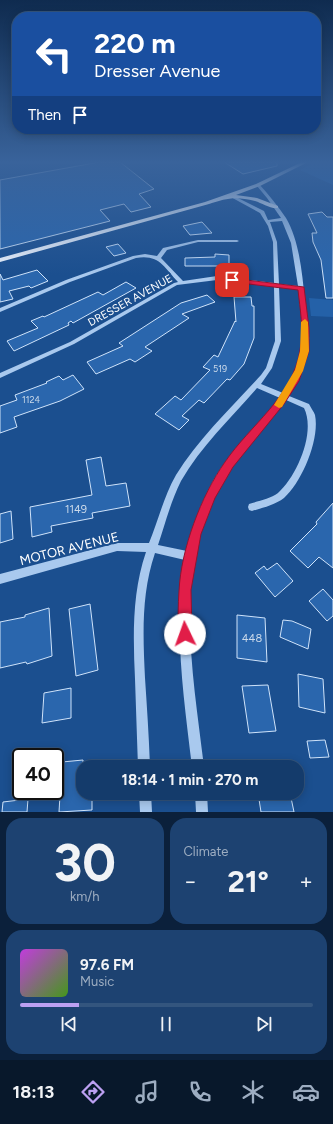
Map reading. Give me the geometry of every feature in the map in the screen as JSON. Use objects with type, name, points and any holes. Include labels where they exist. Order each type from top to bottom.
[{"type":"main road","points":[[0,260],[173,213],[214,200]]},
{"type":"main road","points":[[257,200],[276,207]]},
{"type":"street","points":[[144,760],[138,633],[139,607],[146,566],[172,492],[179,478],[198,450],[257,385],[269,368],[278,341],[275,242],[267,221],[259,210],[239,200]]},
{"type":"street","points":[[197,760],[186,648],[184,604],[195,534],[220,478],[229,464],[285,396],[299,371],[304,351],[305,328],[296,245],[292,233],[270,200]]},
{"type":"street","points":[[267,221],[284,220]]},
{"type":"street","points":[[158,258],[165,249],[177,245],[198,241],[237,241]]},
{"type":"street","points":[[0,310],[68,281],[135,257],[145,255],[158,258],[182,283]]},
{"type":"street","name":"DRESSER AVENUE","points":[[0,376],[72,343],[176,284],[216,278],[301,288]]},
{"type":"street","points":[[252,507],[280,496],[290,485],[304,458],[311,434],[312,414],[307,406],[257,385]]},
{"type":"street","name":"MOTOR AVENUE","points":[[0,579],[117,547],[152,548],[191,557]]},
{"type":"street","points":[[145,800],[146,812]]},
{"type":"street","points":[[201,800],[202,812]]},
{"type":"shaded area","points":[[309,298],[333,300],[333,317],[311,316]]},
{"type":"building","points":[[0,200],[144,200],[151,207],[131,212],[124,204],[100,210],[110,221],[0,249]]},
{"type":"building","points":[[322,212],[327,217],[333,217],[333,298],[326,298],[321,260],[313,242],[312,233],[317,233],[308,214]]},
{"type":"building","points":[[202,222],[212,233],[190,235],[183,226]]},
{"type":"building","points":[[118,244],[126,253],[114,256],[106,247]]},
{"type":"building","points":[[215,254],[229,255],[229,266],[185,266],[185,258],[215,257]]},
{"type":"building","points":[[37,270],[48,281],[31,288],[29,286],[9,291],[13,299],[0,302],[0,274],[3,280]]},
{"type":"building","points":[[126,282],[136,288],[73,323],[71,321],[68,323],[69,325],[14,351],[7,341],[38,328],[31,321],[43,316],[44,317],[98,292],[103,295]]},
{"type":"building","points":[[207,295],[215,302],[182,314],[189,318],[145,347],[152,351],[135,362],[130,359],[96,374],[87,362],[123,346],[119,343],[181,303]]},
{"type":"building","points":[[234,297],[251,297],[252,306],[254,306],[254,338],[244,364],[230,380],[227,379],[204,403],[199,400],[182,416],[189,420],[179,430],[155,414],[175,396],[181,400],[210,370],[203,367],[214,355],[218,357],[235,321],[236,322]]},
{"type":"building","points":[[73,375],[84,389],[60,401],[14,417],[17,427],[0,433],[0,406],[17,400],[15,395],[47,383],[46,382],[59,376],[63,380]]},
{"type":"building","points":[[101,457],[106,486],[126,483],[130,506],[92,513],[93,518],[51,526],[52,532],[32,537],[30,507],[92,495],[86,460]]},
{"type":"building","points":[[333,503],[333,568],[319,557],[308,568],[290,551],[317,524],[316,522]]},
{"type":"building","points":[[11,511],[13,539],[0,543],[0,514]]},
{"type":"building","points":[[277,563],[293,581],[275,597],[255,573],[264,566],[267,570]]},
{"type":"building","points":[[323,589],[333,600],[333,616],[327,621],[309,601]]},
{"type":"building","points":[[90,604],[98,670],[76,676],[69,609]]},
{"type":"building","points":[[49,608],[52,656],[27,664],[26,662],[0,668],[0,622],[25,617],[25,615]]},
{"type":"building","points":[[237,615],[265,618],[267,662],[237,658]]},
{"type":"building","points":[[283,620],[292,621],[311,629],[308,649],[280,637]]},
{"type":"building","points":[[298,674],[323,679],[325,713],[299,707]]},
{"type":"building","points":[[268,685],[276,731],[249,733],[242,686]]},
{"type":"building","points":[[71,688],[71,718],[42,723],[44,693]]},
{"type":"building","points":[[325,740],[329,757],[310,758],[307,741]]},
{"type":"building","points":[[76,761],[76,800],[92,800],[92,810],[59,812],[60,800],[64,800],[64,762]]},
{"type":"building","points":[[28,800],[27,812],[2,812],[3,802]]},
{"type":"building","points":[[259,800],[291,800],[294,812],[261,812]]},
{"type":"slow traffic","points":[[279,405],[295,381],[299,371],[306,340],[305,322]]},
{"type":"route","points":[[185,634],[185,590],[195,534],[211,496],[229,464],[281,402],[295,381],[299,371],[306,340],[301,288],[232,280]]}]
